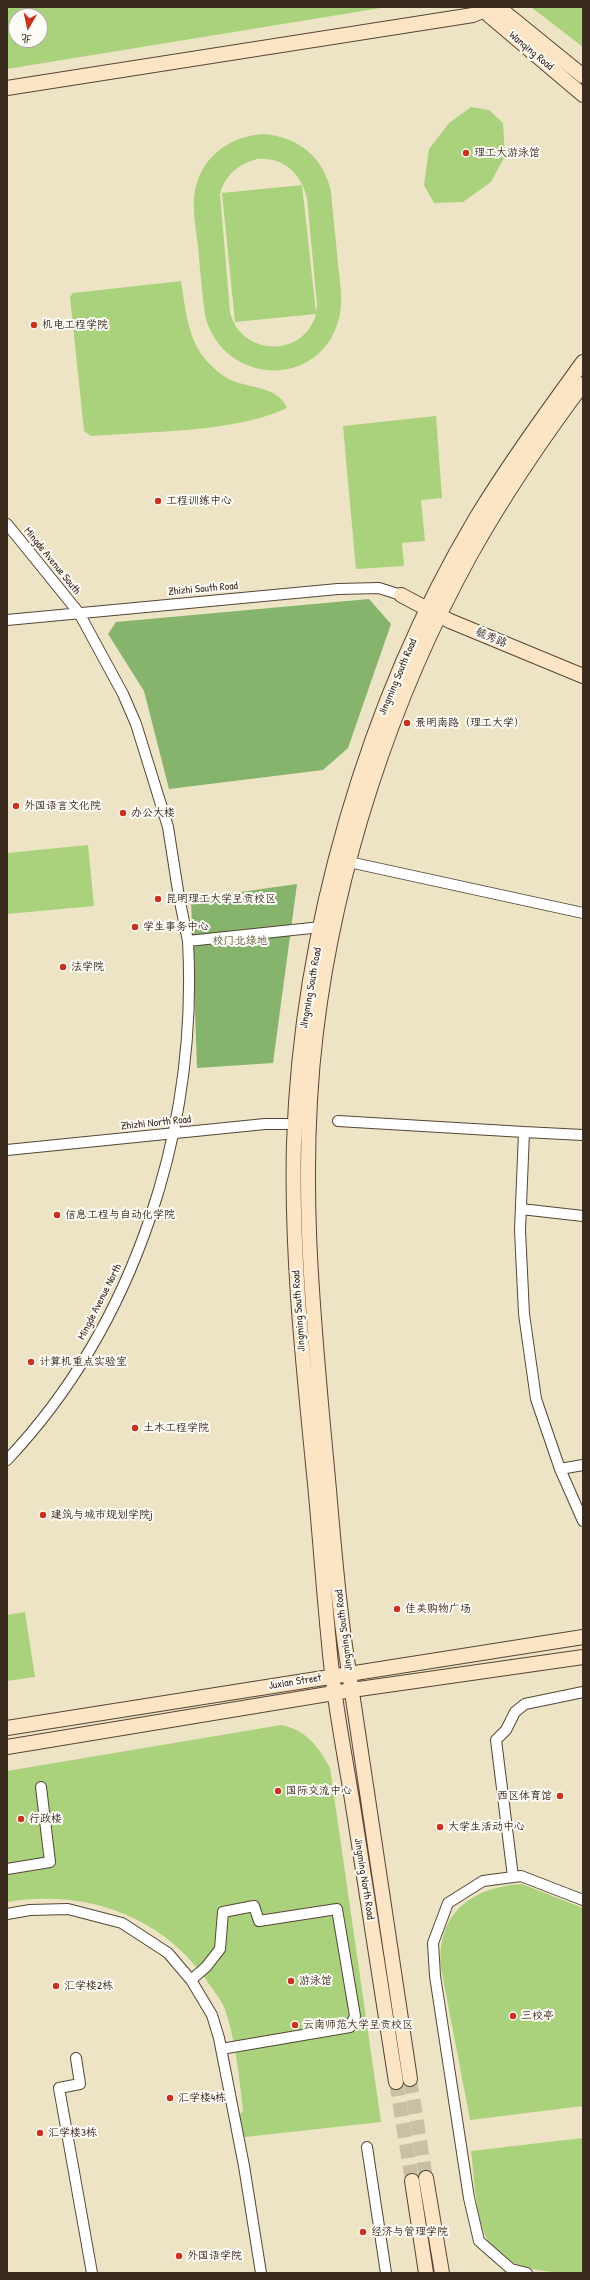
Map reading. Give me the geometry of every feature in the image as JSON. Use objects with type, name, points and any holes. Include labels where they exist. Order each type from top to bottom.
[{"type":"street","name":"Wanqing Road","points":[[488,8],[583,76]]},
{"type":"street","name":"Wanqing Road","points":[[488,8],[583,95]]},
{"type":"street","points":[[7,88],[488,8]]},
{"type":"street","name":"Jingming South Road","points":[[332,1676],[295,1259],[293,1202],[302,1124],[328,963],[349,862],[369,790],[433,613],[465,538],[512,460],[583,362]]},
{"type":"street","name":"Jingming South Road","points":[[352,1690],[314,1339],[302,1124],[303,1029],[330,886],[356,788],[381,718],[416,634],[433,613],[469,558],[515,481],[583,384]]},
{"type":"street","name":"Mingde Avenue South","points":[[7,524],[79,613],[123,694],[136,724],[168,827],[178,898],[188,941]]},
{"type":"street","name":"Zhizhi South Road","points":[[7,620],[365,588],[378,588],[401,595]]},
{"type":"street","name":"毓秀路","points":[[401,595],[433,613],[583,676]]},
{"type":"street","points":[[349,862],[583,913]]},
{"type":"street","points":[[188,941],[322,927]]},
{"type":"street","name":"Mingde Avenue North","points":[[7,1460],[84,1361],[112,1308],[142,1243],[173,1133],[186,1052],[188,941]]},
{"type":"street","points":[[338,1121],[583,1135]]},
{"type":"street","name":"Zhizhi North Road","points":[[7,1150],[265,1124],[302,1124]]},
{"type":"street","points":[[524,1132],[520,1230],[524,1314],[536,1399],[560,1469],[583,1521]]},
{"type":"street","points":[[521,1209],[583,1216]]},
{"type":"street","points":[[560,1469],[583,1465]]},
{"type":"street","name":"Juxian Street","points":[[7,1728],[583,1637]]},
{"type":"street","name":"Juxian Street","points":[[7,1747],[335,1692],[583,1656]]},
{"type":"street","name":"Jingming North Road","points":[[332,1676],[396,2082]]},
{"type":"street","name":"Jingming North Road","points":[[352,1690],[410,2079]]},
{"type":"street","points":[[513,1877],[496,1740],[506,1730],[516,1712],[525,1704],[583,1692]]},
{"type":"street","points":[[7,1869],[50,1862],[41,1787]]},
{"type":"street","points":[[527,2273],[509,2271],[479,2240],[469,2198],[437,1992],[433,1943],[448,1903],[483,1881],[521,1876],[583,1900]]},
{"type":"street","points":[[191,1980],[206,1967],[220,1949],[223,1912],[254,1906],[259,1921],[337,1909],[355,2016],[350,2027],[221,2050]]},
{"type":"street","points":[[7,1914],[30,1910],[68,1909],[122,1923],[168,1953],[191,1980],[212,2015],[221,2050],[244,2166],[261,2273]]},
{"type":"street","points":[[76,2058],[80,2084],[59,2088],[92,2273]]},
{"type":"street","points":[[367,2147],[386,2273]]},
{"type":"street","points":[[426,2178],[442,2273]]},
{"type":"street","points":[[412,2181],[426,2273]]},
{"type":"green space","points":[[7,7],[387,7],[7,69]]},
{"type":"green space","points":[[531,7],[583,7],[583,47]]},
{"type":"green space","name":"理工大游泳馆","points":[[471,107],[489,110],[503,123],[505,156],[491,182],[463,202],[434,203],[424,185],[429,149],[449,123]]},
{"type":"green space","points":[[264,134],[288,139],[298,144],[316,159],[328,180],[331,192],[341,294],[340,315],[327,344],[311,360],[291,368],[270,370],[249,366],[230,355],[214,338],[205,315],[194,215],[194,197],[197,183],[208,161],[217,152],[238,139]],"holes":[[[257,159],[275,161],[290,168],[302,185],[222,193],[235,322],[316,314],[309,329],[299,339],[286,345],[272,346],[258,344],[246,337],[236,327],[230,312],[220,194],[225,181],[238,167]],[[302,185],[307,198],[317,305],[316,313]]]},
{"type":"green space","points":[[181,281],[185,309],[190,329],[197,347],[204,358],[227,378],[235,382],[261,388],[276,395],[283,401],[287,408],[266,416],[217,427],[166,432],[91,436],[84,431],[70,297],[73,293]]},
{"type":"green space","points":[[436,416],[442,498],[421,500],[425,541],[402,543],[404,566],[356,569],[343,426]]},
{"type":"green space","points":[[369,599],[391,624],[348,748],[323,770],[169,789],[144,691],[108,634],[116,622]]},
{"type":"green space","points":[[88,845],[94,906],[7,914],[7,853]]},
{"type":"green space","name":"校门北绿地","points":[[297,884],[273,1063],[197,1068],[191,899]]},
{"type":"green space","points":[[25,1612],[35,1677],[7,1681],[7,1615]]},
{"type":"green space","points":[[281,1725],[297,1730],[310,1740],[321,1753],[330,1768],[381,2122],[245,2137],[235,2119],[243,2111],[236,2058],[228,2019],[220,2000],[189,1958],[168,1939],[144,1924],[119,1912],[92,1904],[64,1900],[36,1899],[7,1902],[7,1771]]},
{"type":"green space","points":[[522,1884],[583,1908],[583,2106],[470,2120],[441,1968],[441,1949],[445,1932],[451,1918],[461,1906],[473,1897],[488,1891],[504,1886]]},
{"type":"green space","points":[[583,2138],[583,2273],[539,2270],[511,2262],[499,2254],[490,2244],[483,2230],[476,2201],[471,2151]]},
{"type":"tunnel","points":[[410,2079],[426,2178]]},
{"type":"tunnel","points":[[396,2082],[412,2181]]},
{"type":"place","name":"理工大游泳馆","points":[[466,153]]},
{"type":"place","name":"机电工程学院","points":[[34,325]]},
{"type":"place","name":"工程训练中心","points":[[158,501]]},
{"type":"place","name":"景明南路（理工大学）","points":[[407,723]]},
{"type":"place","name":"外国语言文化院","points":[[16,806]]},
{"type":"place","name":"办公大楼","points":[[123,813]]},
{"type":"place","name":"昆明理工大学呈贡校区","points":[[158,899]]},
{"type":"place","name":"学生事务中心","points":[[135,927]]},
{"type":"place","name":"法学院","points":[[63,967]]},
{"type":"place","name":"信息工程与自动化学院","points":[[57,1215]]},
{"type":"place","name":"计算机重点实验室","points":[[31,1362]]},
{"type":"place","name":"土木工程学院","points":[[135,1428]]},
{"type":"place","name":"建筑与城市规划学院j","points":[[43,1515]]},
{"type":"place","name":"佳美购物广场","points":[[397,1609]]},
{"type":"place","name":"国际交流中心","points":[[278,1791]]},
{"type":"place","name":"西区体育馆","points":[[560,1796]]},
{"type":"place","name":"行政楼","points":[[21,1819]]},
{"type":"place","name":"大学生活动中心","points":[[440,1827]]},
{"type":"place","name":"游泳馆","points":[[291,1981]]},
{"type":"place","name":"汇学楼2栋","points":[[56,1986]]},
{"type":"place","name":"三校亭","points":[[513,2016]]},
{"type":"place","name":"云南师范大学呈贡校区","points":[[295,2025]]},
{"type":"place","name":"汇学楼4栋","points":[[170,2098]]},
{"type":"place","name":"汇学楼3栋","points":[[40,2133]]},
{"type":"place","name":"经济与管理学院","points":[[363,2232]]},
{"type":"place","name":"外国语学院","points":[[179,2256]]}]
